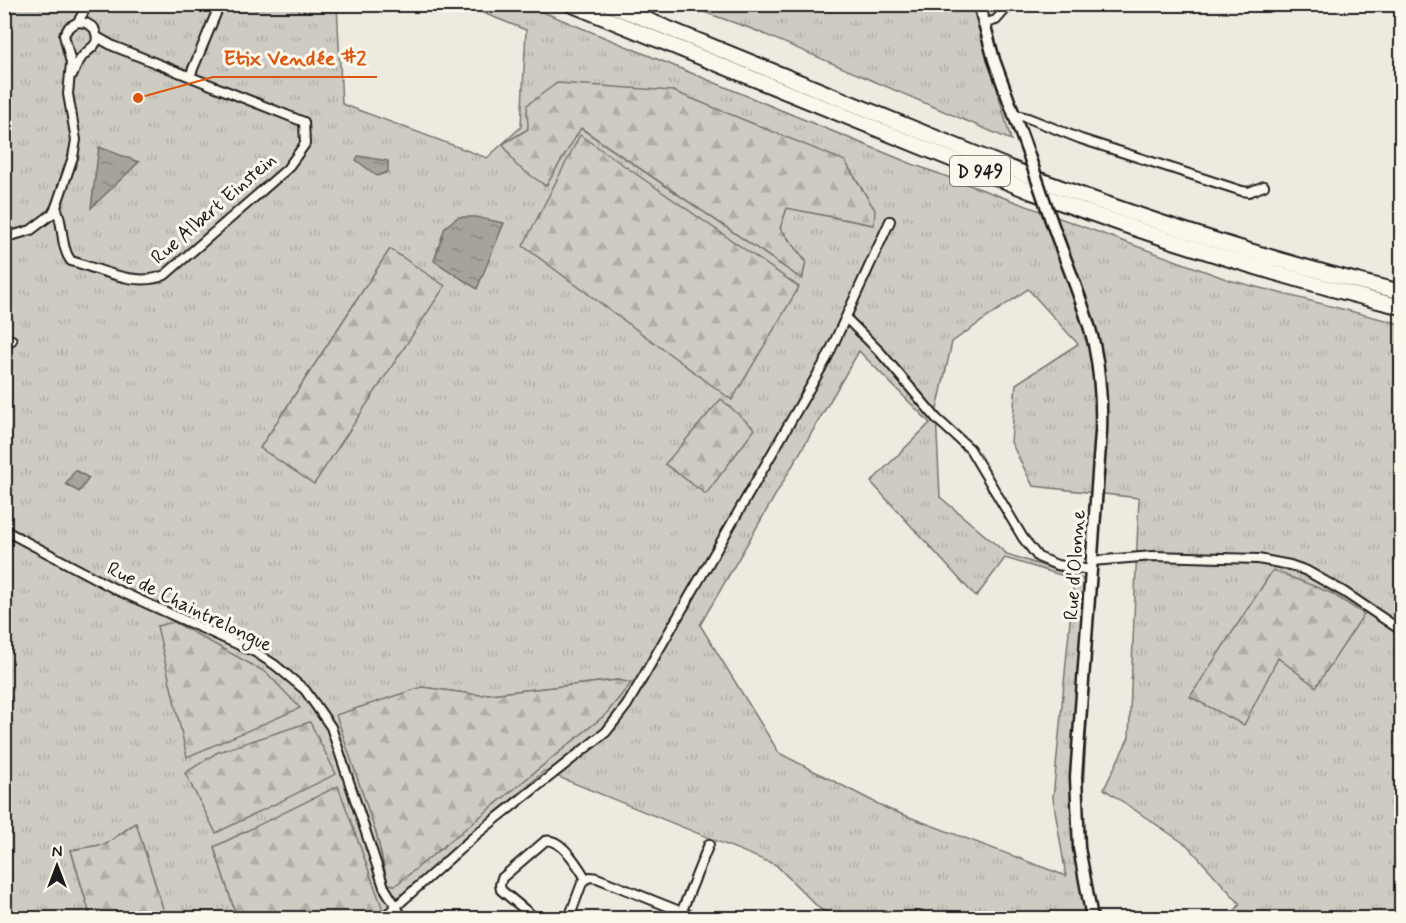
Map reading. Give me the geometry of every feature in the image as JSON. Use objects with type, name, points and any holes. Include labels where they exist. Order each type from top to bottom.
[{"type":"highway","name":"D 949","points":[[570,4],[1101,218],[1278,274],[1401,307]]},
{"type":"highway","name":"D 949","points":[[608,4],[1037,179],[1089,198],[1246,250],[1401,292]]},
{"type":"street","points":[[4,238],[31,230],[45,220],[56,207],[73,157],[76,140],[69,105],[71,63],[64,40],[66,31],[78,22],[89,4]]},
{"type":"street","points":[[69,84],[77,64],[84,54],[93,48],[97,37],[90,25],[89,4]]},
{"type":"street","points":[[190,76],[220,4]]},
{"type":"street","name":"Rue d'Olonne","points":[[979,4],[994,60],[1090,330],[1099,378],[1101,432],[1076,788],[1079,848],[1092,918]]},
{"type":"street","points":[[983,24],[996,20],[1010,4]]},
{"type":"street","points":[[78,22],[90,25]]},
{"type":"street","name":"Rue Albert Einstein","points":[[56,207],[61,218],[67,254],[71,261],[124,277],[143,280],[156,279],[165,275],[287,169],[305,144],[304,122],[113,46],[97,37]]},
{"type":"street","name":"Rue Albert Einstein","points":[[93,48],[113,46]]},
{"type":"street","points":[[68,49],[75,54],[84,54]]},
{"type":"street","points":[[1013,114],[1242,191],[1249,192],[1264,186]]},
{"type":"street","points":[[383,918],[396,909],[478,833],[582,752],[617,719],[639,687],[827,358],[890,221]]},
{"type":"street","points":[[847,318],[880,352],[931,414],[970,449],[1023,538],[1038,557],[1057,565],[1092,565],[1153,556],[1258,559],[1290,565],[1307,571],[1344,592],[1401,631]]},
{"type":"street","points":[[4,345],[12,340]]},
{"type":"street","name":"Rue de Chaintrelongue","points":[[4,530],[117,590],[255,652],[275,665],[304,690],[331,727],[384,887],[403,918]]},
{"type":"street","points":[[535,918],[501,890],[500,885],[502,878],[544,841],[550,839],[556,841],[586,879]]},
{"type":"street","points":[[680,915],[709,844]]},
{"type":"street","points":[[569,918],[582,883],[590,877],[597,878],[680,915],[697,918]]},
{"type":"green space","points":[[5,5],[337,5],[342,104],[487,158],[521,127],[526,30],[463,5],[526,5],[912,164],[1229,280],[1401,324],[1401,918],[1229,918],[1240,904],[1188,846],[1104,789],[1129,737],[1139,498],[1033,486],[1011,442],[1016,384],[1078,344],[1028,289],[952,342],[936,414],[940,497],[1007,554],[1095,583],[1078,874],[1091,918],[842,918],[820,909],[776,865],[544,771],[378,918],[371,918],[383,910],[214,847],[237,918],[166,918],[135,823],[106,844],[71,850],[91,918],[5,918]],"holes":[[[673,91],[873,225],[787,208],[780,228],[806,261],[802,279],[580,128],[545,186],[503,144],[528,129]],[[390,249],[444,286],[260,448]],[[859,351],[930,423],[871,482],[976,597],[1005,558],[1074,579],[1053,798],[1066,876],[888,809],[779,753],[700,625]],[[618,680],[630,683],[606,714],[395,885],[388,884],[377,836],[422,687],[480,695]]]},
{"type":"green space","points":[[684,5],[974,5],[1011,140],[752,29]]},
{"type":"green space","points":[[557,83],[673,91],[845,161],[875,210],[874,225],[787,208],[780,228],[806,262],[802,279],[581,128],[546,186],[516,165],[503,144],[528,129],[527,105]]},
{"type":"green space","points":[[580,135],[799,287],[732,400],[523,246]]},
{"type":"green space","points":[[390,249],[445,286],[314,484],[260,448]]},
{"type":"green space","points":[[721,399],[755,429],[706,494],[665,464]]},
{"type":"green space","points":[[1273,570],[1331,593],[1364,614],[1316,687],[1278,658],[1244,725],[1190,697]]},
{"type":"green space","points":[[174,622],[267,673],[300,708],[187,757],[157,626]]},
{"type":"green space","points":[[618,680],[631,683],[606,714],[396,885],[388,884],[377,836],[336,715],[422,687],[480,695]]},
{"type":"green space","points":[[310,722],[336,774],[216,833],[185,773],[218,752]]},
{"type":"green space","points":[[338,786],[383,910],[371,918],[237,918],[214,847]]},
{"type":"green space","points":[[136,823],[166,918],[91,918],[71,850],[106,844]]},
{"type":"water","points":[[99,147],[139,162],[91,208]]},
{"type":"water","points":[[358,156],[388,161],[388,172],[377,176],[356,160]]},
{"type":"water","points":[[458,217],[475,217],[504,223],[477,289],[434,261],[445,227]]},
{"type":"water","points":[[75,470],[89,478],[79,492],[66,484]]},
{"type":"place","name":"Etix Vendée #2","points":[[138,98]]}]
